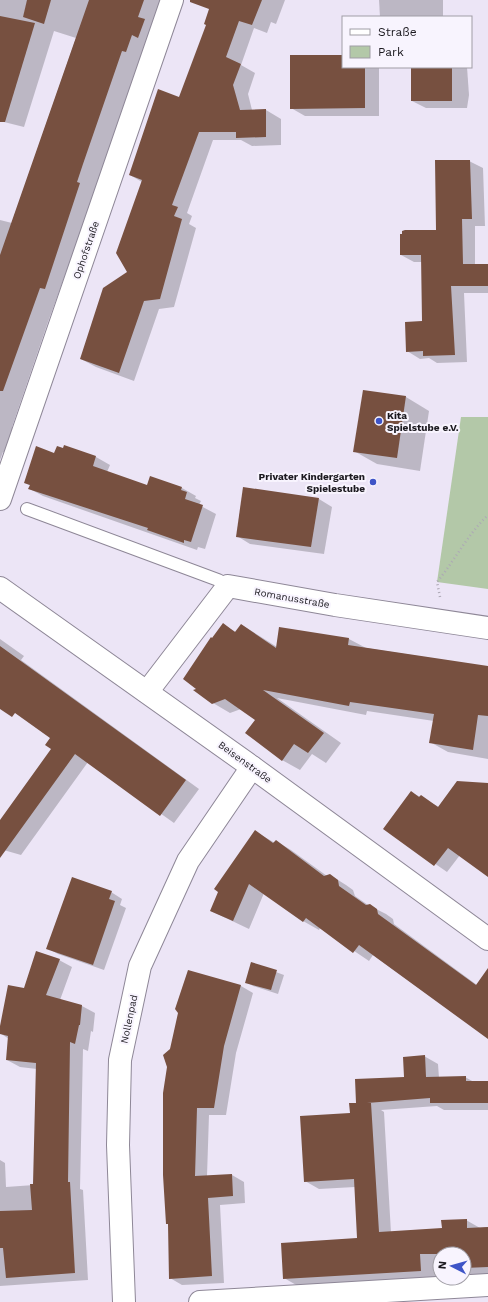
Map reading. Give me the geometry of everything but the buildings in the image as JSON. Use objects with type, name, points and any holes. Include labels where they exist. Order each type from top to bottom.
[{"type":"street","name":"Ophofstraße","points":[[0,499],[172,0]]},
{"type":"street","name":"Romanusstraße","points":[[228,586],[443,622],[488,628]]},
{"type":"street","points":[[147,692],[228,586]]},
{"type":"street","name":"Beisenstraße","points":[[0,588],[252,767],[488,939]]},
{"type":"street","name":"Nollenpad","points":[[124,1302],[118,1145],[120,1060],[140,966],[188,861],[252,767]]},
{"type":"street","points":[[200,1302],[488,1285]]},
{"type":"lane","points":[[27,509],[218,580],[228,586]]},
{"type":"path","points":[[443,622],[438,582],[478,524],[488,516]]},
{"type":"green space","points":[[461,417],[488,417],[488,589],[437,582]]},
{"type":"place","name":"Kita Spielstube e.V.","points":[[379,421]]},
{"type":"place","name":"Privater Kindergarten Spielestube","points":[[373,482]]}]
